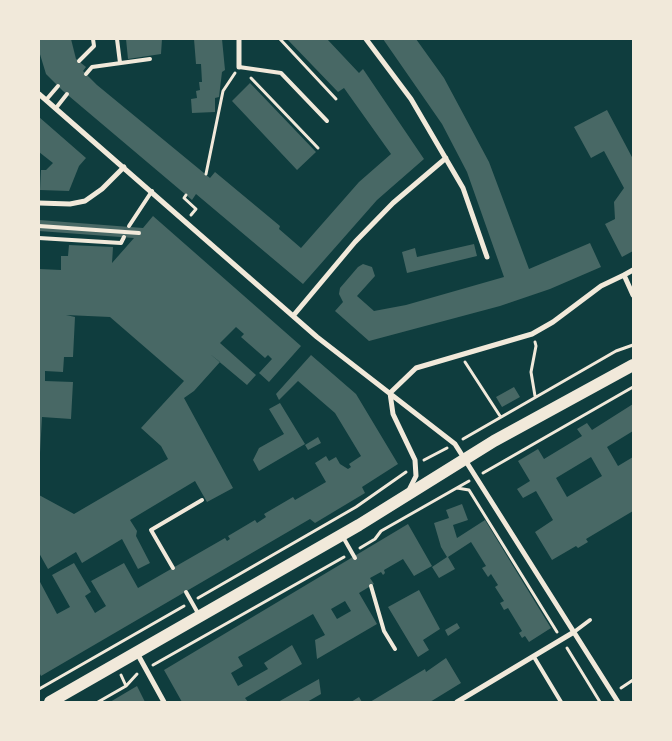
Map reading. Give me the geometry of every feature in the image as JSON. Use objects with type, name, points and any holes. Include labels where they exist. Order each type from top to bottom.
[{"type":"main road","points":[[50,702],[342,535],[494,441],[633,365]]},
{"type":"street","points":[[239,39],[239,67]]},
{"type":"street","points":[[366,39],[411,99],[463,188],[487,258]]},
{"type":"street","points":[[39,94],[293,316],[454,444],[477,476],[618,702]]},
{"type":"street","points":[[293,316],[355,242],[393,203],[446,158]]},
{"type":"street","points":[[39,203],[70,204],[85,201],[102,189],[124,167]]},
{"type":"street","points":[[390,394],[416,368],[532,334],[553,322],[601,286],[633,270]]},
{"type":"street","points":[[624,275],[633,295]]},
{"type":"street","points":[[390,394],[393,414],[410,445],[416,464],[416,476],[412,485],[400,498]]},
{"type":"street","points":[[457,702],[574,632]]},
{"type":"street","points":[[136,653],[164,702]]},
{"type":"lane","points":[[80,61],[94,46],[93,39]]},
{"type":"lane","points":[[117,39],[120,64]]},
{"type":"lane","points":[[86,74],[92,67],[150,59]]},
{"type":"lane","points":[[239,67],[281,73],[328,121]]},
{"type":"lane","points":[[46,100],[58,86]]},
{"type":"lane","points":[[56,108],[67,94]]},
{"type":"lane","points":[[129,226],[152,191]]},
{"type":"lane","points":[[39,226],[139,233]]},
{"type":"lane","points":[[39,238],[121,243],[124,237]]},
{"type":"lane","points":[[173,568],[151,530],[202,500]]},
{"type":"lane","points":[[342,535],[355,558]]},
{"type":"lane","points":[[371,586],[384,631],[394,649]]},
{"type":"lane","points":[[186,592],[200,617]]},
{"type":"lane","points":[[574,632],[590,620]]},
{"type":"lane","points":[[534,657],[561,702]]},
{"type":"path","points":[[280,39],[336,99]]},
{"type":"path","points":[[206,174],[224,91],[239,67],[318,148]]},
{"type":"path","points":[[186,196],[184,198],[196,209],[186,221]]},
{"type":"path","points":[[532,334],[536,346],[530,372],[535,396]]},
{"type":"path","points":[[39,689],[356,507],[416,464],[616,351],[633,345]]},
{"type":"path","points":[[460,356],[500,416]]},
{"type":"path","points":[[98,702],[126,686],[133,676],[352,553],[375,539],[381,531],[633,387]]},
{"type":"path","points":[[457,488],[469,490],[600,702]]},
{"type":"path","points":[[612,693],[633,680]]},
{"type":"building","points":[[39,39],[71,39],[76,59],[86,67],[83,71],[97,85],[210,178],[215,172],[280,226],[279,229],[301,248],[359,182],[391,154],[344,88],[338,92],[287,39],[327,39],[359,73],[363,69],[424,159],[377,200],[303,284],[196,194],[192,200],[63,91],[46,74],[39,51]]},
{"type":"building","points":[[126,39],[162,39],[161,54],[128,59]]},
{"type":"building","points":[[194,39],[222,39],[225,70],[222,72],[219,97],[215,98],[215,112],[192,113],[191,99],[197,98],[196,91],[200,90],[199,82],[202,82],[201,64],[196,64]]},
{"type":"building","points":[[383,39],[416,39],[444,78],[489,162],[529,269],[590,243],[601,267],[550,289],[500,306],[369,341],[335,311],[343,302],[339,294],[340,288],[358,267],[363,264],[372,267],[375,276],[357,296],[374,311],[406,305],[504,277],[467,172],[442,124]]},
{"type":"building","points":[[250,83],[316,152],[297,170],[232,101]]},
{"type":"building","points":[[607,110],[633,159],[633,251],[622,257],[605,224],[615,219],[614,202],[624,188],[604,151],[591,158],[574,127]]},
{"type":"building","points":[[39,117],[86,158],[79,166],[69,191],[40,190],[41,170],[46,170],[53,163],[39,152]]},
{"type":"building","points":[[153,216],[301,346],[269,382],[259,373],[272,359],[268,355],[265,358],[241,337],[244,334],[236,327],[220,343],[256,375],[247,385],[220,362],[194,391],[184,398],[233,488],[207,502],[195,481],[130,520],[137,531],[136,536],[150,563],[138,569],[122,539],[82,563],[76,552],[48,569],[39,553],[39,495],[74,514],[168,459],[161,446],[141,428],[184,381],[110,317],[66,315],[75,317],[73,357],[64,357],[63,372],[45,371],[45,381],[73,382],[71,419],[42,417],[39,471],[39,269],[61,270],[61,256],[68,256],[69,245],[113,247],[112,263],[134,238],[39,231],[39,220],[143,228]]},
{"type":"building","points":[[474,244],[477,256],[407,273],[402,252],[415,248],[417,257]]},
{"type":"building","points":[[311,355],[356,394],[398,464],[362,487],[365,493],[315,523],[310,519],[41,676],[39,672],[39,580],[57,614],[70,607],[52,575],[74,563],[91,592],[85,596],[95,613],[106,606],[91,581],[124,563],[138,588],[225,538],[227,541],[230,539],[228,536],[255,520],[257,523],[266,517],[264,514],[293,497],[295,500],[326,482],[315,463],[326,456],[329,461],[336,457],[340,464],[348,469],[351,467],[349,464],[361,456],[335,413],[298,381],[279,400],[276,394]]},
{"type":"building","points":[[514,387],[520,397],[502,407],[496,397]]},
{"type":"building","points":[[280,403],[305,444],[259,471],[253,460],[259,448],[284,434],[269,409]]},
{"type":"building","points":[[633,404],[633,431],[607,447],[618,466],[633,457],[633,511],[586,539],[588,542],[578,548],[576,546],[552,560],[535,532],[553,520],[536,491],[523,498],[517,489],[530,481],[518,461],[538,449],[544,459],[582,436],[577,429],[587,423],[592,430]],"holes":[[[591,457],[602,476],[567,497],[556,478]]]},
{"type":"building","points":[[318,437],[321,443],[308,450],[305,445]]},
{"type":"building","points":[[462,504],[468,520],[453,525],[457,538],[485,520],[551,628],[529,642],[525,636],[522,638],[519,633],[522,631],[508,608],[504,610],[500,603],[504,601],[495,587],[498,585],[491,574],[488,577],[482,568],[486,566],[471,542],[448,557],[455,569],[439,578],[432,567],[447,557],[441,547],[434,523],[449,518],[446,510]]},
{"type":"building","points":[[408,524],[432,566],[414,576],[403,559],[384,570],[385,573],[383,575],[381,572],[370,578],[374,584],[359,593],[377,624],[317,659],[315,640],[325,635],[313,614],[238,657],[243,666],[231,673],[238,686],[268,669],[264,663],[292,645],[302,664],[245,698],[248,702],[182,702],[164,670]],"holes":[[[345,601],[351,611],[337,619],[331,609]]]},
{"type":"building","points":[[419,590],[440,629],[423,640],[429,650],[418,657],[388,607]]},
{"type":"building","points":[[457,623],[460,628],[448,636],[445,630]]},
{"type":"building","points":[[446,658],[461,683],[430,702],[370,702],[425,669],[426,672]]},
{"type":"building","points":[[319,679],[321,694],[307,702],[278,702]]},
{"type":"building","points":[[137,686],[145,702],[110,702]]},
{"type":"building","points":[[359,697],[362,702],[351,702]]}]
